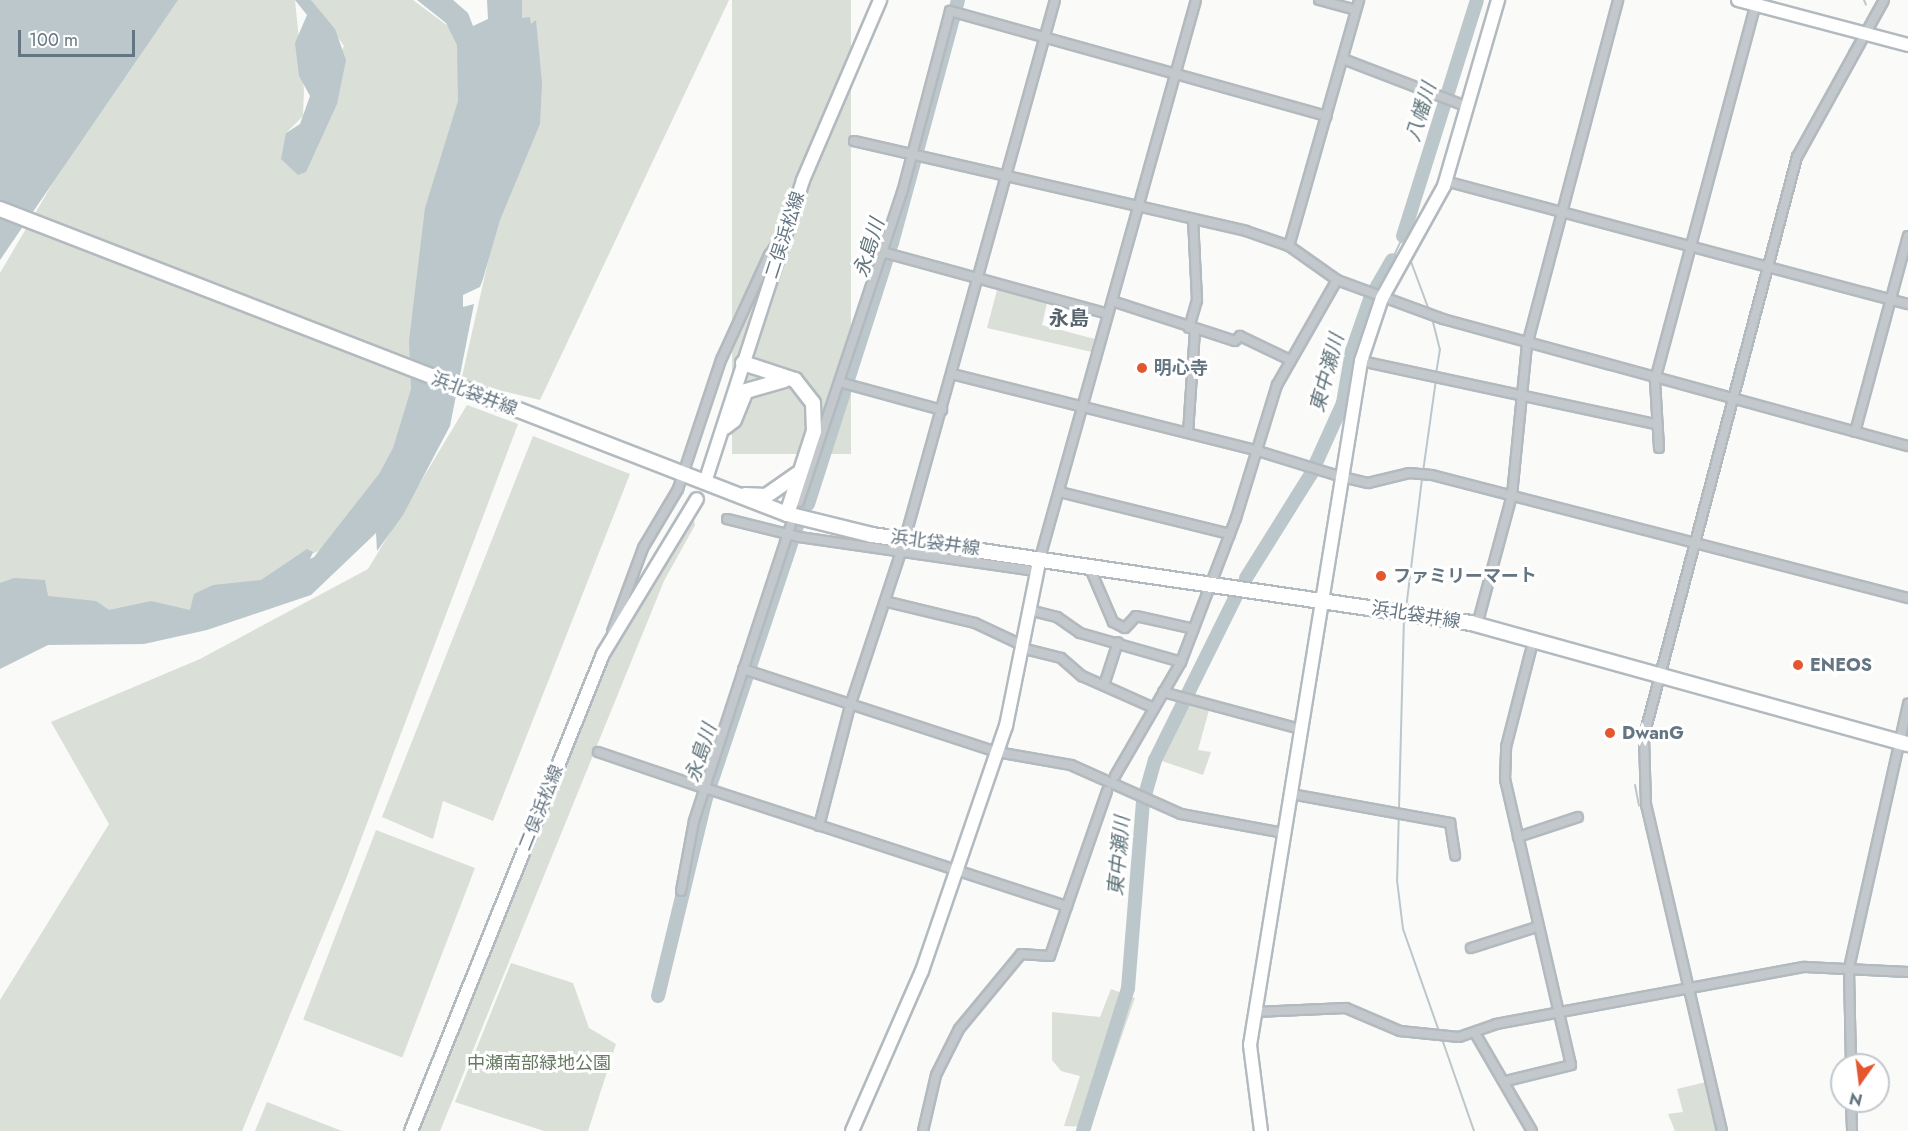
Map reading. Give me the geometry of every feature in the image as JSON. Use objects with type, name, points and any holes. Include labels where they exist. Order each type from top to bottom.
[{"type":"main road","name":"浜北袋井線","points":[[0,209],[717,488],[789,520],[1038,565],[1089,566],[1477,625],[1534,637],[1903,742]]},
{"type":"main road","points":[[743,363],[795,380],[815,412],[797,473],[789,520]]},
{"type":"main road","points":[[724,427],[734,420],[746,392],[774,379],[795,380]]},
{"type":"main road","points":[[717,488],[766,496],[797,473]]},
{"type":"street","name":"二俣浜松線","points":[[707,476],[784,234],[819,138],[880,0]]},
{"type":"street","points":[[907,531],[1055,0]]},
{"type":"street","points":[[852,1131],[922,971],[997,752],[1038,565],[1083,411],[1196,0]]},
{"type":"street","points":[[1319,0],[1356,10]]},
{"type":"street","points":[[1289,246],[1359,0]]},
{"type":"street","points":[[1261,1131],[1250,1045],[1361,361],[1382,298],[1410,254],[1445,181],[1498,0]]},
{"type":"street","points":[[1477,625],[1512,495],[1527,345],[1618,0]]},
{"type":"street","points":[[1738,0],[1757,2],[1908,45]]},
{"type":"street","points":[[1722,1131],[1641,776],[1644,736],[1732,399],[1803,144],[1884,0]]},
{"type":"street","points":[[1659,448],[1654,424],[1656,380],[1757,2]]},
{"type":"street","points":[[800,502],[886,253],[955,12],[1327,116]]},
{"type":"street","points":[[1343,59],[1467,107]]},
{"type":"street","points":[[854,141],[1139,205],[1289,246],[1337,280],[1437,317],[1527,345],[1908,446]]},
{"type":"street","points":[[1445,181],[1908,304]]},
{"type":"street","points":[[1188,433],[1192,329],[1197,300],[1193,219]]},
{"type":"street","points":[[608,644],[644,548],[677,473],[721,360],[769,255],[784,234]]},
{"type":"street","points":[[1855,432],[1908,236]]},
{"type":"street","points":[[886,253],[978,276],[1108,314]]},
{"type":"street","points":[[1114,776],[1181,662],[1230,534],[1277,385],[1337,280]]},
{"type":"street","points":[[1112,301],[1192,329],[1235,341],[1240,336],[1290,360]]},
{"type":"street","points":[[1361,361],[1521,398],[1654,424]]},
{"type":"street","points":[[952,374],[1083,411],[1188,433],[1258,451],[1342,477],[1368,483],[1417,474],[1428,475],[1908,598]]},
{"type":"street","points":[[842,382],[942,410]]},
{"type":"street","points":[[1060,492],[1230,534]]},
{"type":"street","name":"二俣浜松線","points":[[411,1131],[608,644],[697,498]]},
{"type":"street","points":[[727,519],[799,537],[1038,565]]},
{"type":"street","points":[[681,891],[707,789],[788,534],[789,520]]},
{"type":"street","points":[[819,826],[850,706],[888,602],[902,549]]},
{"type":"street","points":[[1089,566],[1113,622],[1125,628],[1136,616],[1194,629]]},
{"type":"street","points":[[888,602],[975,623],[1021,647],[1061,658],[1104,685],[1154,708]]},
{"type":"street","points":[[1029,610],[1057,617],[1080,633],[1118,642],[1181,662]]},
{"type":"street","points":[[1506,1081],[1571,1065],[1537,927],[1503,763],[1534,637]]},
{"type":"street","points":[[1104,685],[1118,642]]},
{"type":"street","points":[[746,670],[850,706],[997,752],[1052,759],[1181,814],[1284,832]]},
{"type":"street","points":[[1163,692],[1300,729]]},
{"type":"street","points":[[1851,1053],[1849,968],[1903,742],[1908,704]]},
{"type":"street","points":[[598,752],[956,872],[1067,906]]},
{"type":"street","points":[[923,1131],[936,1075],[959,1029],[1021,954],[1050,956],[1107,791]]},
{"type":"street","points":[[1291,794],[1450,823],[1455,856]]},
{"type":"street","points":[[1518,837],[1578,817]]},
{"type":"street","points":[[1471,948],[1537,927]]},
{"type":"street","points":[[1255,1012],[1346,1008],[1379,1025],[1447,1037],[1475,1033],[1558,1012],[1805,968],[1908,972]]},
{"type":"street","points":[[1475,1033],[1506,1081],[1532,1131]]},
{"type":"street","points":[[1851,1113],[1852,1131]]},
{"type":"green space","points":[[177,0],[295,0],[304,90],[303,116],[286,133],[291,165],[344,46],[311,0],[413,0],[464,38],[466,138],[425,213],[435,349],[399,460],[320,550],[199,614],[77,612],[0,587],[0,273],[54,181]]},
{"type":"green space","points":[[508,0],[729,0],[540,400],[461,381],[494,235],[540,112]]},
{"type":"green space","points":[[732,0],[851,0],[851,454],[732,454]]},
{"type":"green space","points":[[997,290],[1047,303],[1042,325],[1095,339],[1092,352],[987,328]]},
{"type":"green space","points":[[467,405],[518,424],[346,879],[242,1131],[0,1131],[0,1000],[109,824],[51,722],[200,659],[368,569]]},
{"type":"green space","points":[[533,436],[630,474],[493,821],[443,801],[433,839],[382,817]]},
{"type":"green space","points":[[692,512],[695,525],[664,581],[440,1131],[418,1131],[596,689],[624,629]]},
{"type":"green space","points":[[1185,703],[1209,710],[1198,750],[1211,752],[1203,775],[1162,761]]},
{"type":"green space","points":[[376,830],[475,868],[402,1058],[303,1020]]},
{"type":"green space","name":"中瀬南部緑地公園","points":[[511,963],[573,983],[589,1028],[616,1044],[588,1131],[544,1131],[455,1102]]},
{"type":"green space","points":[[1111,989],[1135,998],[1090,1127],[1064,1126],[1080,1076],[1061,1071],[1052,1060],[1052,1012],[1100,1017]]},
{"type":"green space","points":[[1706,1082],[1719,1131],[1675,1131],[1668,1114],[1683,1112],[1677,1089]]},
{"type":"green space","points":[[267,1102],[342,1131],[255,1131]]},
{"type":"shaded area","points":[[0,0],[178,0],[0,260]]},
{"type":"shaded area","points":[[295,0],[311,0],[335,29],[346,60],[337,104],[306,172],[298,175],[281,159],[286,133],[300,124],[310,96],[299,76],[295,43],[307,15]]},
{"type":"shaded area","points":[[417,0],[453,0],[468,13],[473,26],[488,19],[487,0],[522,0],[522,18],[530,17],[531,24],[536,20],[542,83],[540,124],[500,220],[483,279],[480,287],[463,295],[463,307],[474,304],[450,426],[403,515],[377,551],[376,533],[311,595],[207,630],[144,644],[48,645],[0,669],[0,583],[14,578],[45,580],[48,596],[96,601],[109,610],[151,601],[190,610],[194,594],[213,585],[261,580],[307,549],[313,552],[310,559],[314,557],[379,474],[393,448],[411,389],[409,341],[425,208],[458,101],[457,45],[446,23]]},
{"type":"waterway","name":"永島川","points":[[808,504],[892,243],[958,0]]},
{"type":"waterway","name":"八幡川","points":[[1403,236],[1477,0]]},
{"type":"waterway","points":[[1864,0],[1866,5]]},
{"type":"waterway","points":[[1849,51],[1857,37]]},
{"type":"waterway","points":[[1392,260],[1403,236],[1406,245]]},
{"type":"waterway","points":[[1410,259],[1429,310]]},
{"type":"waterway","name":"東中瀬川","points":[[1376,288],[1392,260]]},
{"type":"waterway","name":"東中瀬川","points":[[1246,578],[1311,474],[1343,403],[1352,351],[1370,299]]},
{"type":"waterway","points":[[1432,318],[1440,349],[1436,374]]},
{"type":"waterway","points":[[1423,472],[1436,379]]},
{"type":"waterway","points":[[1406,609],[1422,478]]},
{"type":"waterway","name":"永島川","points":[[658,996],[705,801],[797,526]]},
{"type":"waterway","name":"東中瀬川","points":[[1083,1131],[1128,988],[1143,802],[1155,760],[1235,598]]},
{"type":"waterway","points":[[1404,617],[1397,880],[1403,929],[1439,1031]]},
{"type":"waterway","points":[[1635,785],[1639,806]]},
{"type":"waterway","points":[[1442,1039],[1474,1131]]},
{"type":"place","name":"明心寺","points":[[1142,368]]},
{"type":"place","name":"ファミリーマート","points":[[1381,576]]},
{"type":"place","name":"ENEOS","points":[[1798,665]]},
{"type":"place","name":"DwanG","points":[[1610,733]]},
{"type":"district","name":"永島","points":[[1069,318]]}]
